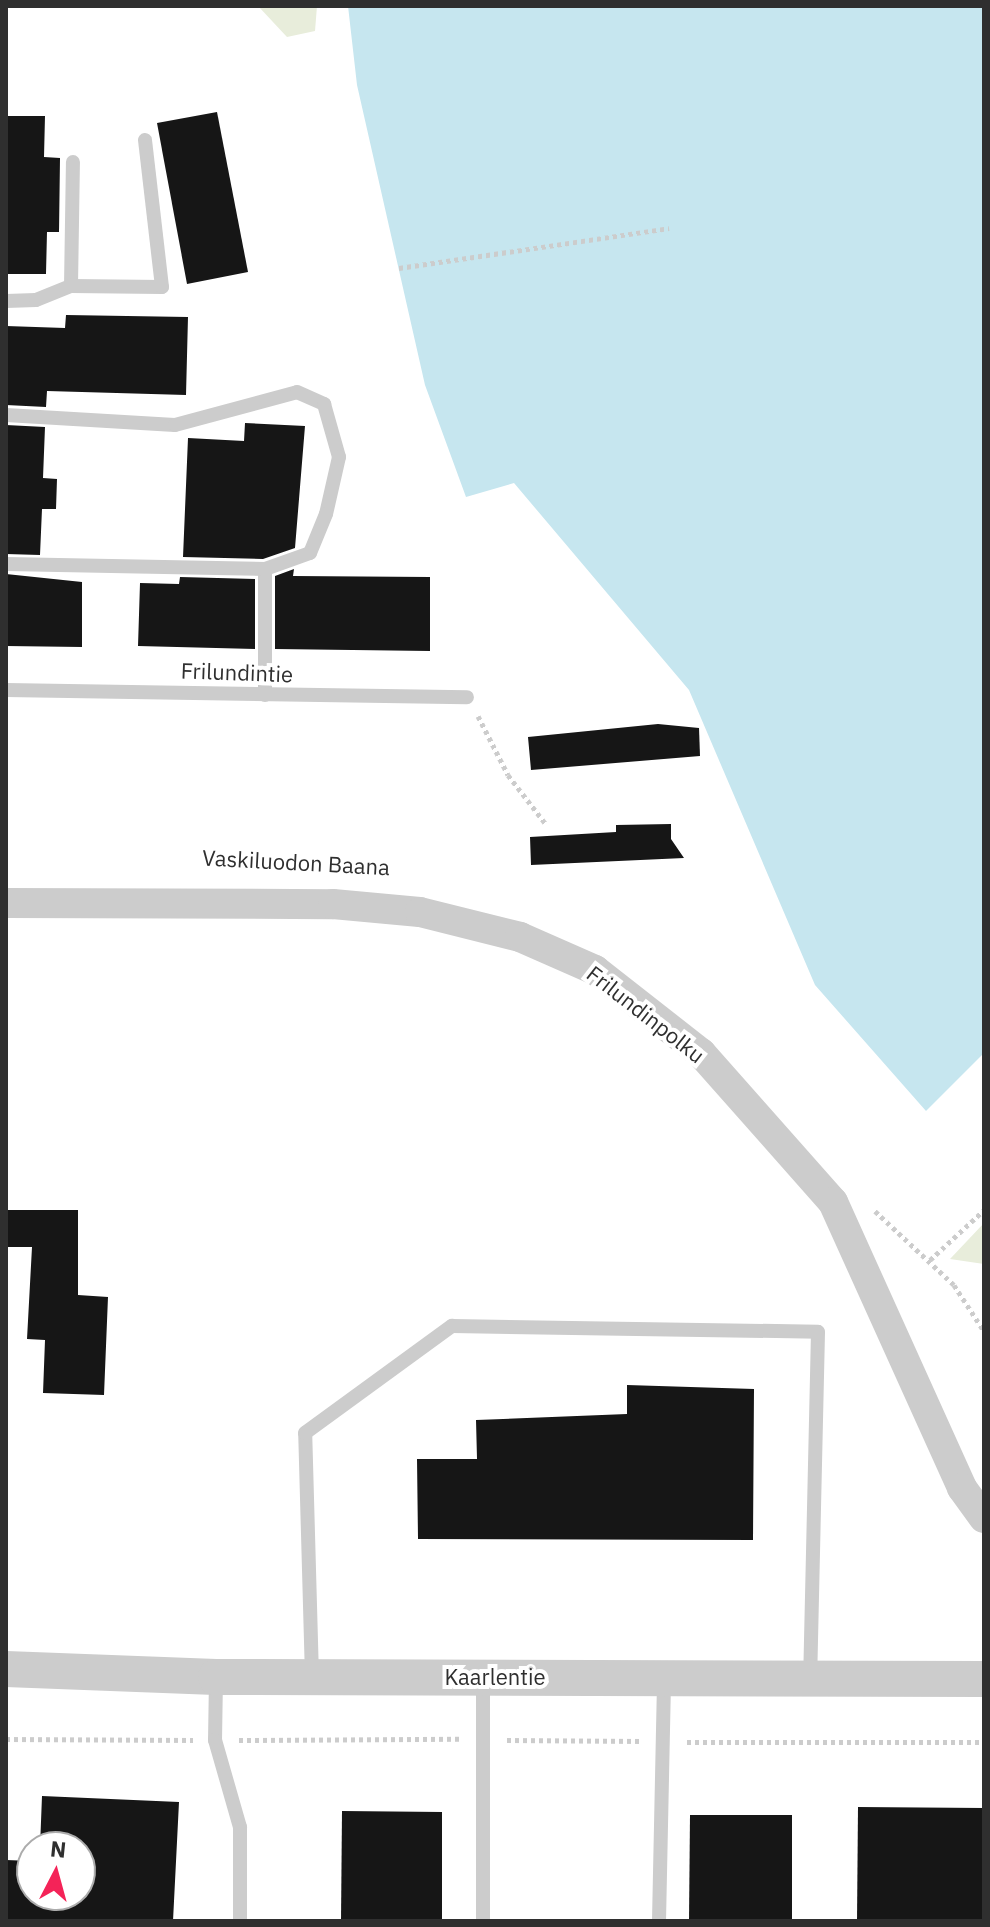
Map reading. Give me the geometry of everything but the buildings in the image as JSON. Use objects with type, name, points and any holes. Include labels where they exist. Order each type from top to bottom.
[{"type":"street","name":"Frilundinpolku","points":[[6,903],[333,904],[420,912],[520,937],[595,970],[701,1053],[833,1202],[962,1488],[984,1518]]},
{"type":"street","name":"Kaarlentie","points":[[6,1669],[216,1677],[984,1679]]},
{"type":"lane","points":[[6,301],[36,300],[71,286],[162,287],[145,140]]},
{"type":"lane","points":[[71,286],[73,162]]},
{"type":"lane","points":[[6,415],[175,425],[297,392],[324,404],[339,457],[326,514],[310,553],[265,569],[6,564]]},
{"type":"lane","points":[[265,569],[265,695]]},
{"type":"lane","name":"Frilundintie","points":[[6,690],[467,697]]},
{"type":"lane","points":[[312,1677],[305,1433],[452,1326],[818,1332],[810,1678]]},
{"type":"lane","points":[[216,1677],[215,1740],[240,1827],[240,1921]]},
{"type":"lane","points":[[483,1677],[483,1921]]},
{"type":"lane","points":[[659,1921],[664,1678]]},
{"type":"path","points":[[399,268],[669,228]]},
{"type":"path","points":[[467,697],[508,775],[545,823]]},
{"type":"path","points":[[868,1205],[930,1260],[961,1294],[984,1331]]},
{"type":"path","points":[[930,1260],[984,1210]]},
{"type":"green space","points":[[258,6],[317,6],[315,31],[287,37]]},
{"type":"green space","points":[[984,1223],[984,1264],[950,1259]]},
{"type":"water","points":[[348,6],[984,6],[984,1053],[926,1111],[815,985],[689,690],[514,483],[466,497],[425,385],[357,85]]}]
